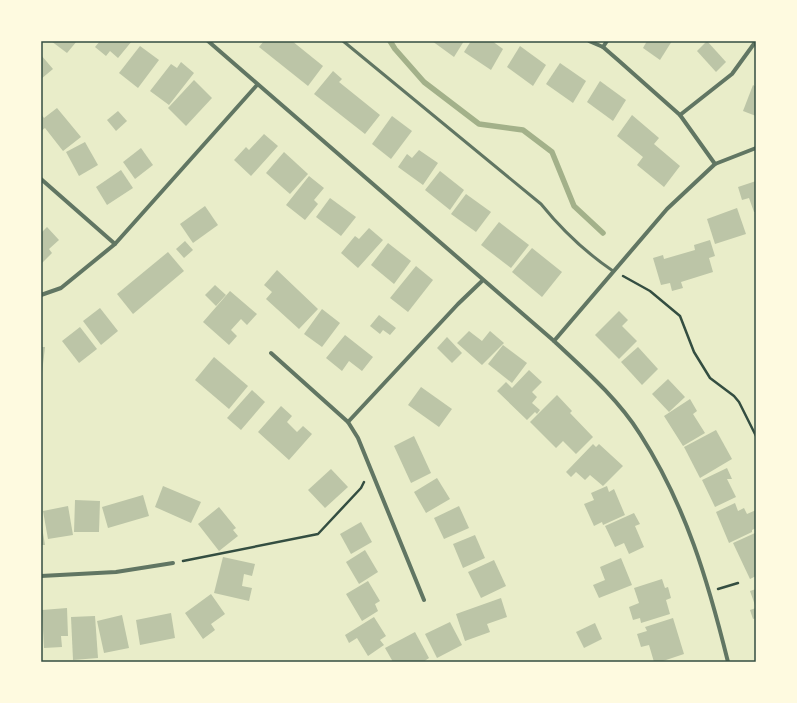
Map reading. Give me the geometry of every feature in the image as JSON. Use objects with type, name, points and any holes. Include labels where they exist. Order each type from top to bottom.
[{"type":"street","points":[[208,41],[257,86],[482,281],[554,341],[600,384],[640,433],[677,498],[709,585],[728,662]]},
{"type":"street","points":[[589,41],[603,47],[680,115],[715,164]]},
{"type":"street","points":[[603,47],[607,41]]},
{"type":"street","points":[[680,115],[732,74],[756,41]]},
{"type":"street","points":[[41,295],[61,288],[115,244],[257,86]]},
{"type":"street","points":[[554,341],[667,208],[715,164],[756,148]]},
{"type":"street","points":[[41,179],[115,244]]},
{"type":"street","points":[[348,422],[458,304],[482,281]]},
{"type":"street","points":[[271,353],[348,422],[358,438],[424,600]]},
{"type":"street","points":[[41,576],[116,572],[173,563]]},
{"type":"lane","points":[[343,41],[541,204],[558,226],[590,256],[613,271]]},
{"type":"path","points":[[613,271],[650,291],[680,316],[694,352],[710,378],[734,396],[739,402],[756,436]]},
{"type":"path","points":[[173,563],[318,534],[361,488],[370,469]]},
{"type":"path","points":[[722,588],[738,583]]},
{"type":"building","points":[[51,41],[77,41],[67,53]]},
{"type":"building","points":[[100,41],[132,41],[118,58],[110,51],[106,56],[95,47]]},
{"type":"building","points":[[264,41],[292,41],[323,66],[308,86],[259,47]]},
{"type":"building","points":[[432,41],[464,41],[454,57]]},
{"type":"building","points":[[471,41],[492,41],[503,49],[491,70],[464,52]]},
{"type":"building","points":[[647,41],[672,41],[660,60],[643,48]]},
{"type":"building","points":[[707,41],[726,62],[716,72],[697,51]]},
{"type":"building","points":[[140,46],[159,60],[138,88],[119,73]]},
{"type":"building","points":[[520,46],[546,65],[533,86],[507,67]]},
{"type":"building","points":[[41,55],[53,69],[41,79]]},
{"type":"building","points":[[181,62],[194,73],[169,105],[150,91],[171,64],[177,68]]},
{"type":"building","points":[[560,63],[586,81],[573,103],[546,84]]},
{"type":"building","points":[[333,71],[342,79],[339,82],[380,115],[365,134],[314,94]]},
{"type":"building","points":[[194,80],[212,98],[186,126],[168,108]]},
{"type":"building","points":[[600,81],[626,100],[613,121],[587,102]]},
{"type":"building","points":[[753,85],[756,87],[756,116],[743,111]]},
{"type":"building","points":[[57,108],[81,137],[63,151],[45,128],[41,131],[41,114],[44,118]]},
{"type":"building","points":[[118,111],[127,121],[116,131],[107,120]]},
{"type":"building","points":[[632,115],[659,138],[654,144],[680,166],[664,187],[637,165],[643,157],[617,136]]},
{"type":"building","points":[[392,116],[412,131],[391,159],[372,144]]},
{"type":"building","points":[[264,134],[278,146],[251,176],[234,160],[246,147],[249,150]]},
{"type":"building","points":[[85,142],[98,165],[79,176],[66,152]]},
{"type":"building","points":[[141,148],[153,165],[135,179],[123,162]]},
{"type":"building","points":[[419,150],[438,163],[423,185],[398,167],[407,154],[412,158]]},
{"type":"building","points":[[284,152],[308,174],[290,194],[266,173]]},
{"type":"building","points":[[121,170],[133,188],[107,205],[96,187]]},
{"type":"building","points":[[440,171],[464,190],[450,210],[425,190]]},
{"type":"building","points":[[309,176],[324,188],[314,200],[318,204],[305,220],[286,205]]},
{"type":"building","points":[[756,181],[756,212],[754,212],[749,198],[742,200],[738,187]]},
{"type":"building","points":[[466,194],[491,212],[476,232],[451,214]]},
{"type":"building","points":[[330,198],[356,217],[341,236],[316,217]]},
{"type":"building","points":[[205,206],[218,225],[193,243],[180,224]]},
{"type":"building","points":[[737,208],[746,234],[715,244],[707,219]]},
{"type":"building","points":[[499,222],[529,245],[511,268],[481,245]]},
{"type":"building","points":[[47,227],[59,240],[49,249],[52,253],[41,264],[41,233]]},
{"type":"building","points":[[369,228],[383,240],[358,268],[341,253],[355,236],[359,239]]},
{"type":"building","points":[[710,240],[715,256],[709,258],[713,272],[681,282],[683,288],[672,291],[670,283],[661,285],[653,258],[663,255],[664,259],[695,250],[694,245]]},
{"type":"building","points":[[185,241],[193,250],[184,258],[176,249]]},
{"type":"building","points":[[388,243],[411,261],[394,284],[371,265]]},
{"type":"building","points":[[532,248],[562,272],[542,297],[512,272]]},
{"type":"building","points":[[168,252],[184,271],[133,314],[117,294]]},
{"type":"building","points":[[416,266],[433,280],[408,312],[390,298]]},
{"type":"building","points":[[277,270],[318,309],[299,329],[266,299],[272,292],[264,285]]},
{"type":"building","points":[[215,285],[226,295],[216,306],[205,295]]},
{"type":"building","points":[[230,291],[257,314],[247,325],[241,319],[231,330],[237,336],[229,345],[203,322]]},
{"type":"building","points":[[100,308],[118,331],[101,345],[83,321]]},
{"type":"building","points":[[322,309],[340,323],[322,347],[304,334]]},
{"type":"building","points":[[619,311],[628,320],[622,326],[637,341],[619,359],[595,335]]},
{"type":"building","points":[[379,315],[396,328],[390,335],[383,330],[380,334],[370,326]]},
{"type":"building","points":[[80,327],[97,349],[79,363],[62,341]]},
{"type":"building","points":[[469,331],[482,341],[490,331],[504,343],[482,365],[457,343]]},
{"type":"building","points":[[345,335],[373,357],[362,371],[349,361],[342,371],[326,358]]},
{"type":"building","points":[[447,337],[462,353],[452,363],[437,348]]},
{"type":"building","points":[[503,345],[527,363],[512,383],[488,364]]},
{"type":"building","points":[[41,347],[45,347],[42,373],[41,373]]},
{"type":"building","points":[[638,347],[658,369],[642,385],[621,362]]},
{"type":"building","points":[[214,357],[248,386],[229,409],[195,380]]},
{"type":"building","points":[[529,370],[542,382],[532,392],[537,397],[532,403],[540,410],[537,414],[535,412],[527,420],[497,391],[506,382],[512,388]]},
{"type":"building","points":[[668,379],[685,397],[669,412],[652,394]]},
{"type":"building","points":[[421,387],[452,409],[439,427],[408,405]]},
{"type":"building","points":[[252,390],[265,402],[241,430],[227,418]]},
{"type":"building","points":[[557,395],[572,411],[570,413],[593,437],[576,454],[563,441],[556,448],[530,422]]},
{"type":"building","points":[[690,399],[697,411],[693,414],[705,433],[683,446],[664,416]]},
{"type":"building","points":[[281,406],[292,416],[287,422],[297,432],[303,426],[312,434],[289,460],[258,432]]},
{"type":"building","points":[[716,430],[732,459],[700,478],[684,447]]},
{"type":"building","points":[[414,436],[431,473],[411,483],[394,446]]},
{"type":"building","points":[[593,444],[596,447],[599,444],[623,466],[603,486],[590,475],[585,480],[576,472],[571,477],[566,472]]},
{"type":"building","points":[[727,468],[732,479],[727,479],[736,497],[715,507],[702,480]]},
{"type":"building","points":[[331,469],[348,487],[325,508],[308,490]]},
{"type":"building","points":[[437,478],[450,499],[426,513],[414,492]]},
{"type":"building","points":[[163,486],[201,502],[191,523],[155,507]]},
{"type":"building","points":[[607,486],[609,492],[614,489],[625,515],[603,525],[602,522],[594,526],[584,504],[594,500],[591,493]]},
{"type":"building","points":[[143,495],[149,516],[108,528],[102,507]]},
{"type":"building","points":[[75,500],[100,501],[99,532],[74,532]]},
{"type":"building","points":[[735,503],[738,511],[744,508],[747,514],[756,510],[756,528],[752,530],[752,532],[729,543],[716,512]]},
{"type":"building","points":[[68,506],[73,535],[48,539],[43,511]]},
{"type":"building","points":[[459,506],[469,528],[444,539],[434,518]]},
{"type":"building","points":[[219,507],[236,528],[233,530],[238,536],[219,551],[198,524]]},
{"type":"building","points":[[634,513],[640,524],[635,526],[644,547],[629,554],[624,543],[615,547],[605,526]]},
{"type":"building","points":[[41,521],[45,545],[41,545]]},
{"type":"building","points":[[361,522],[372,542],[351,554],[340,534]]},
{"type":"building","points":[[755,533],[756,576],[750,579],[733,543]]},
{"type":"building","points":[[475,535],[485,558],[463,568],[453,544]]},
{"type":"building","points":[[365,550],[378,572],[359,584],[346,562]]},
{"type":"building","points":[[223,557],[255,564],[252,576],[244,574],[242,586],[252,588],[249,601],[214,593]]},
{"type":"building","points":[[621,558],[632,585],[599,598],[593,585],[605,580],[600,567]]},
{"type":"building","points":[[494,560],[506,586],[481,598],[468,572]]},
{"type":"building","points":[[662,579],[665,588],[668,587],[671,598],[666,600],[670,614],[641,623],[640,618],[633,620],[629,607],[639,603],[634,588]]},
{"type":"building","points":[[368,581],[380,601],[375,604],[378,611],[362,621],[346,594]]},
{"type":"building","points":[[756,589],[756,608],[750,591]]},
{"type":"building","points":[[211,594],[225,614],[211,624],[215,630],[203,639],[185,613]]},
{"type":"building","points":[[501,598],[507,617],[487,624],[490,632],[465,641],[456,614]]},
{"type":"building","points":[[67,608],[68,636],[61,636],[62,647],[44,648],[42,610]]},
{"type":"building","points":[[756,608],[756,618],[753,619],[750,610]]},
{"type":"building","points":[[171,613],[175,638],[140,645],[136,620]]},
{"type":"building","points":[[122,615],[129,648],[104,653],[97,621]]},
{"type":"building","points":[[95,616],[98,658],[73,660],[71,617]]},
{"type":"building","points":[[374,617],[386,636],[380,640],[384,645],[368,656],[357,638],[349,643],[345,635]]},
{"type":"building","points":[[673,618],[684,654],[660,662],[654,662],[649,645],[641,647],[637,634],[647,631],[645,627]]},
{"type":"building","points":[[450,622],[462,645],[437,658],[425,634]]},
{"type":"building","points":[[595,623],[602,639],[584,648],[576,632]]},
{"type":"building","points":[[415,632],[429,658],[423,662],[393,662],[385,648]]},
{"type":"waterway","points":[[390,41],[395,49],[424,82],[479,124],[523,130],[552,152],[574,206],[603,233]]}]
